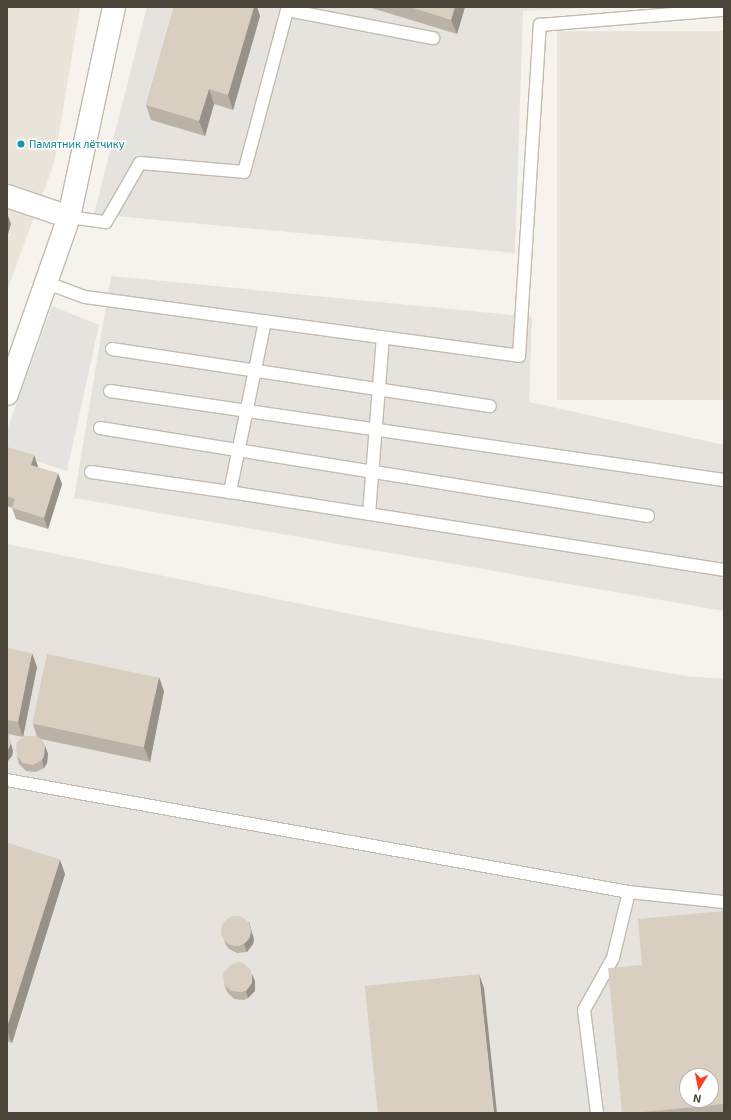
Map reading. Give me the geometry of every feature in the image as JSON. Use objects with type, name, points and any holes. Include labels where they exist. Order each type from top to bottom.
[{"type":"street","points":[[7,394],[69,217],[114,7]]},
{"type":"street","points":[[7,196],[69,217]]},
{"type":"lane","points":[[69,217],[106,222],[140,163],[244,172],[287,10],[433,38]]},
{"type":"lane","points":[[47,283],[85,297],[519,356],[540,25],[724,10]]},
{"type":"lane","points":[[230,492],[265,321]]},
{"type":"lane","points":[[369,514],[383,338]]},
{"type":"lane","points":[[112,349],[490,406]]},
{"type":"lane","points":[[110,391],[724,480]]},
{"type":"lane","points":[[100,428],[648,516]]},
{"type":"lane","points":[[91,472],[230,492],[724,570]]},
{"type":"lane","points":[[7,780],[457,859],[629,892],[724,902]]},
{"type":"lane","points":[[597,1113],[584,1010],[613,958],[629,892]]},
{"type":"shaded area","points":[[7,7],[80,7],[54,163],[7,291]]},
{"type":"shaded area","points":[[147,7],[511,7],[523,11],[515,253],[94,214]]},
{"type":"shaded area","points":[[511,7],[604,7],[523,11]]},
{"type":"shaded area","points":[[557,31],[724,31],[724,400],[557,400]]},
{"type":"shaded area","points":[[111,276],[532,317],[529,402],[724,445],[724,611],[74,498]]},
{"type":"shaded area","points":[[52,306],[99,325],[67,471],[7,452],[7,430]]},
{"type":"shaded area","points":[[7,544],[419,628],[685,676],[724,679],[724,1113],[7,1113]]},
{"type":"building","points":[[174,7],[254,7],[228,95],[209,89],[199,121],[146,105]]},
{"type":"building","points":[[410,7],[455,7],[451,20]]},
{"type":"building","points":[[7,447],[34,455],[31,465],[58,473],[44,518],[12,508],[15,499],[7,496]]},
{"type":"building","points":[[7,648],[32,653],[18,722],[7,720]]},
{"type":"building","points":[[47,654],[159,678],[144,747],[32,723]]},
{"type":"building","points":[[7,733],[11,743],[7,751]]},
{"type":"building","points":[[25,736],[35,736],[40,738],[45,746],[42,760],[33,765],[23,763],[17,756],[17,742]]},
{"type":"building","points":[[7,843],[60,860],[7,1027]]},
{"type":"building","points":[[724,911],[724,1104],[719,1104],[719,1068],[679,1068],[679,1108],[684,1108],[622,1113],[608,968],[642,965],[638,919]]},
{"type":"building","points":[[236,916],[242,917],[250,925],[250,937],[242,945],[236,946],[230,945],[222,937],[221,931],[222,925],[230,917]]},
{"type":"building","points":[[238,962],[243,963],[250,969],[252,974],[252,983],[246,991],[241,992],[231,991],[224,984],[223,974],[229,966]]},
{"type":"building","points":[[479,974],[494,1113],[378,1113],[365,986]]},
{"type":"place","name":"Памятник лётчику","points":[[21,144]]}]
